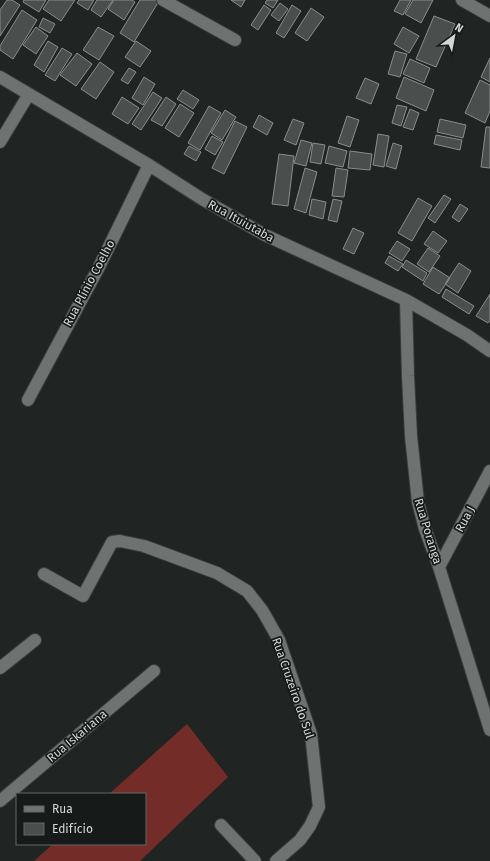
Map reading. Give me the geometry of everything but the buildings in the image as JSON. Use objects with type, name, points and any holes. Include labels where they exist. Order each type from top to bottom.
[{"type":"street","points":[[163,0],[235,40]]},
{"type":"street","points":[[462,0],[490,16]]},
{"type":"street","name":"Rua Ituiutaba","points":[[0,77],[264,235],[406,300],[467,335],[490,351]]},
{"type":"street","points":[[0,142],[29,94]]},
{"type":"street","name":"Rua Plínio Coelho","points":[[28,400],[99,267],[149,165]]},
{"type":"street","name":"Rua Poranga","points":[[406,300],[411,436],[418,502],[425,529],[439,567],[490,730]]},
{"type":"street","name":"Rua J","points":[[439,567],[490,471]]},
{"type":"street","name":"Rua Cruzeiro do Sul","points":[[44,574],[83,596],[112,542],[120,541],[144,546],[217,573],[246,591],[262,610],[279,640],[311,734],[319,807],[310,826],[300,840],[276,861]]},
{"type":"street","points":[[0,668],[34,640]]},
{"type":"street","name":"Rua Iskariana","points":[[0,801],[154,671]]},
{"type":"street","points":[[221,825],[255,861]]},
{"type":"shaded area","points":[[187,724],[228,777],[140,861],[34,861],[52,845],[146,845],[146,793],[110,793]]}]
